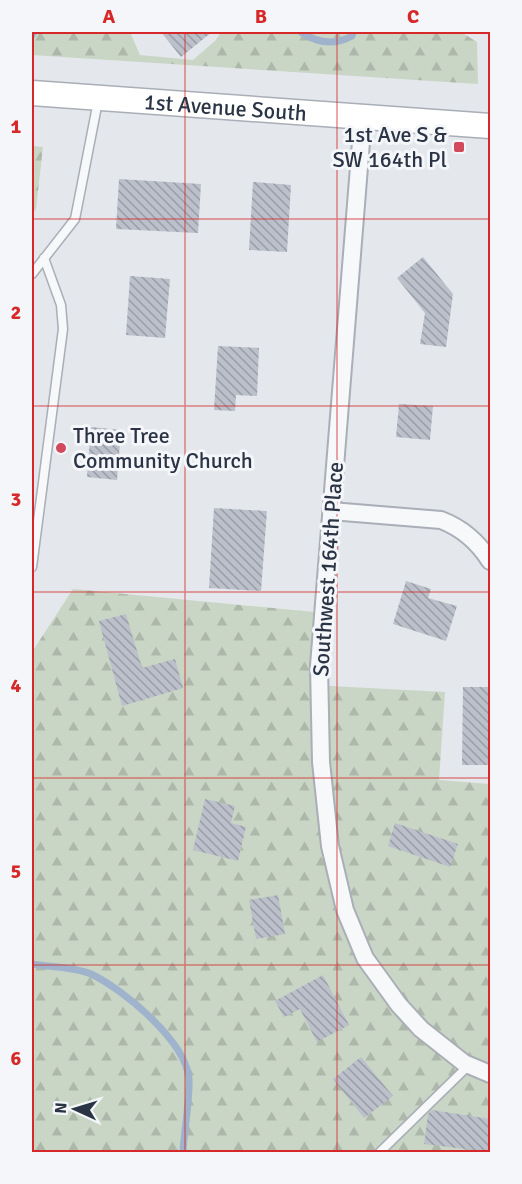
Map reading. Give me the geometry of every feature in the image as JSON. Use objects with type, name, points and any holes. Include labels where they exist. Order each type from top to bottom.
[{"type":"main road","name":"1st Avenue South","points":[[32,93],[490,126]]},
{"type":"street","name":"Southwest 164th Place","points":[[363,117],[319,666],[321,762],[330,846],[345,910],[365,958],[399,1005],[443,1049],[469,1065],[490,1074]]},
{"type":"street","points":[[331,511],[441,520],[457,526],[469,536],[490,561]]},
{"type":"lane","points":[[32,274],[75,219],[99,97]]},
{"type":"lane","points":[[32,567],[63,328],[61,304],[44,258]]},
{"type":"lane","points":[[380,1152],[469,1065]]},
{"type":"green space","points":[[32,32],[130,32],[140,55],[193,60],[216,40],[221,32],[461,32],[477,42],[478,84],[32,55]]},
{"type":"green space","points":[[32,146],[43,147],[36,209],[32,215]]},
{"type":"green space","points":[[73,589],[315,612],[311,685],[445,692],[439,780],[490,784],[490,1152],[32,1152],[32,652]]},
{"type":"building","points":[[161,32],[212,32],[181,57]]},
{"type":"building","points":[[119,179],[201,184],[198,233],[116,229]]},
{"type":"building","points":[[253,182],[291,185],[287,252],[249,250]]},
{"type":"building","points":[[423,257],[453,294],[446,347],[420,344],[425,313],[397,278]]},
{"type":"building","points":[[130,276],[170,279],[165,338],[126,335]]},
{"type":"building","points":[[218,346],[259,348],[257,396],[236,395],[235,411],[214,410]]},
{"type":"building","points":[[399,404],[433,406],[430,440],[396,437]]},
{"type":"building","points":[[91,427],[121,430],[117,480],[87,477]]},
{"type":"building","points":[[214,508],[267,511],[261,591],[209,588]]},
{"type":"building","points":[[406,581],[431,589],[428,598],[457,606],[446,641],[393,624]]},
{"type":"building","points":[[126,614],[142,668],[175,659],[183,688],[122,706],[99,621]]},
{"type":"building","points":[[463,687],[490,687],[490,765],[462,765]]},
{"type":"building","points":[[205,799],[235,806],[231,823],[246,827],[238,861],[193,850]]},
{"type":"building","points":[[395,823],[458,844],[450,867],[388,846]]},
{"type":"building","points":[[278,895],[285,934],[256,939],[249,900]]},
{"type":"building","points":[[323,975],[349,1025],[317,1042],[300,1009],[284,1017],[275,1001]]},
{"type":"building","points":[[361,1057],[393,1096],[364,1118],[333,1079]]},
{"type":"building","points":[[432,1110],[490,1119],[490,1152],[424,1144],[428,1114]]},
{"type":"waterway","points":[[301,32],[313,39],[326,42],[345,39],[352,36],[353,32]]},
{"type":"waterway","points":[[32,964],[91,974],[119,991],[165,1033],[185,1064],[189,1079],[183,1152]]},
{"type":"place","name":"1st Ave S & SW 164th Pl","points":[[459,147]]},
{"type":"place","name":"Three Tree Community Church","points":[[61,448]]}]
